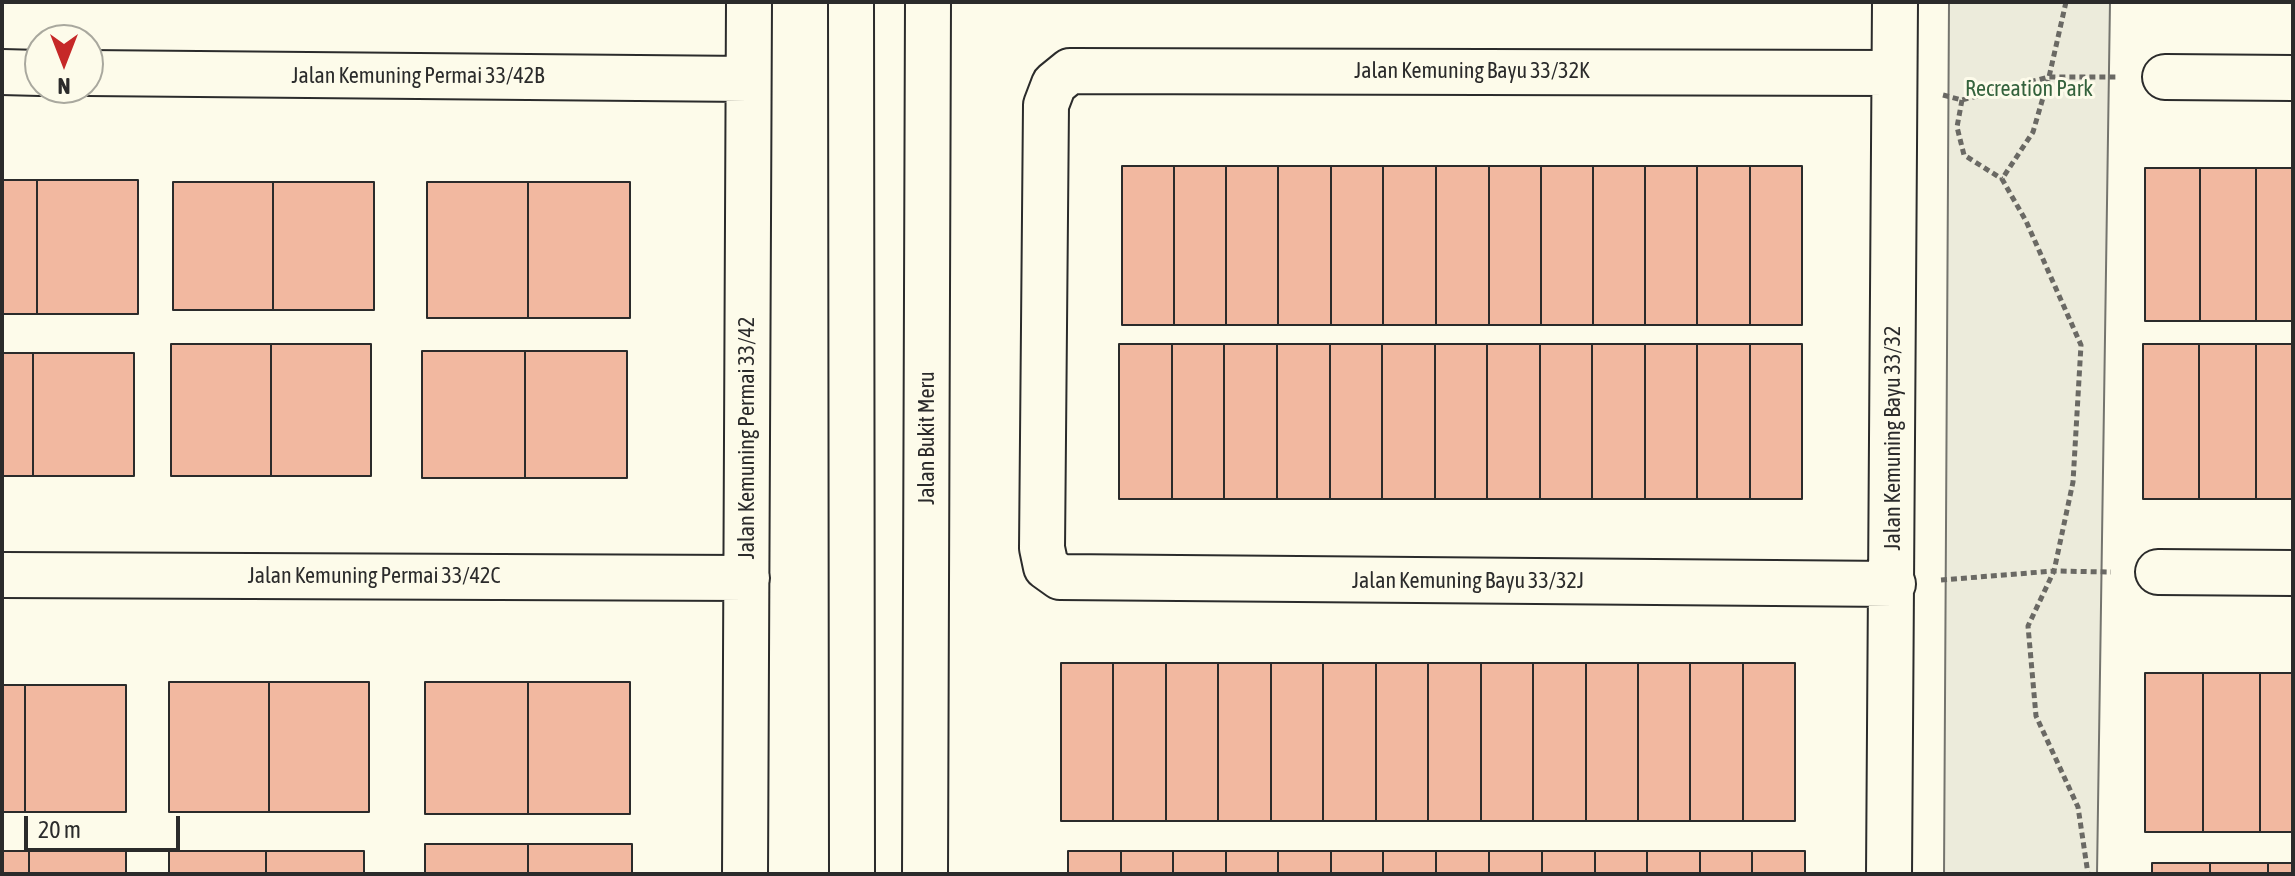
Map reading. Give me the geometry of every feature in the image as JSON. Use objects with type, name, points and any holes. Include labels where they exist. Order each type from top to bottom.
[{"type":"street","name":"Jalan Kemuning Permai 33/42","points":[[745,874],[749,2]]},
{"type":"street","points":[[851,2],[852,874]]},
{"type":"street","name":"Jalan Bukit Meru","points":[[925,874],[928,2]]},
{"type":"street","name":"Jalan Kemuning Bayu 33/32","points":[[1889,874],[1895,2]]},
{"type":"street","name":"Jalan Kemuning Bayu 33/32K","points":[[1046,567],[1042,548],[1046,105],[1054,84],[1070,71],[1894,73]]},
{"type":"street","points":[[2,72],[24,73]]},
{"type":"street","name":"Jalan Kemuning Permai 33/42B","points":[[104,73],[748,79]]},
{"type":"street","points":[[2165,77],[2293,78]]},
{"type":"street","name":"Jalan Kemuning Bayu 33/32J","points":[[1046,567],[1060,577],[1086,578],[1893,584]]},
{"type":"street","points":[[2158,572],[2293,573]]},
{"type":"street","name":"Jalan Kemuning Permai 33/42C","points":[[2,575],[747,578]]},
{"type":"path","points":[[2002,179],[2033,132],[2066,2]]},
{"type":"path","points":[[2088,874],[2078,807],[2036,716],[2028,626],[2054,571],[2073,482],[2081,345],[2026,221],[2002,179],[1964,155],[1957,127],[1962,100],[2049,77],[2165,77]]},
{"type":"path","points":[[1893,584],[2054,571],[2158,572]]},
{"type":"green space","name":"Recreation Park","points":[[1949,2],[2110,2],[2097,874],[1944,874]]},
{"type":"building","points":[[1122,166],[1174,166],[1174,325],[1122,325]]},
{"type":"building","points":[[1174,166],[1226,166],[1226,325],[1174,325]]},
{"type":"building","points":[[1226,166],[1278,166],[1278,325],[1226,325]]},
{"type":"building","points":[[1278,166],[1331,166],[1331,325],[1278,325]]},
{"type":"building","points":[[1331,166],[1383,166],[1383,325],[1331,325]]},
{"type":"building","points":[[1383,166],[1436,166],[1436,325],[1383,325]]},
{"type":"building","points":[[1436,166],[1489,166],[1489,325],[1436,325]]},
{"type":"building","points":[[1489,166],[1541,166],[1541,325],[1489,325]]},
{"type":"building","points":[[1541,166],[1593,166],[1593,325],[1541,325]]},
{"type":"building","points":[[1593,166],[1645,166],[1645,325],[1593,325]]},
{"type":"building","points":[[1645,166],[1697,166],[1697,325],[1645,325]]},
{"type":"building","points":[[1697,166],[1750,166],[1750,325],[1697,325]]},
{"type":"building","points":[[1750,166],[1802,166],[1802,325],[1750,325]]},
{"type":"building","points":[[2145,168],[2200,168],[2200,321],[2145,321]]},
{"type":"building","points":[[2200,168],[2256,168],[2256,321],[2200,321]]},
{"type":"building","points":[[2256,168],[2293,168],[2293,321],[2256,321]]},
{"type":"building","points":[[2,180],[37,180],[37,314],[2,314]]},
{"type":"building","points":[[37,180],[138,180],[138,314],[37,314]]},
{"type":"building","points":[[173,182],[273,182],[273,310],[173,310]]},
{"type":"building","points":[[273,182],[374,182],[374,310],[273,310]]},
{"type":"building","points":[[427,182],[528,182],[528,318],[427,318]]},
{"type":"building","points":[[528,182],[630,182],[630,318],[528,318]]},
{"type":"building","points":[[171,344],[271,344],[271,476],[171,476]]},
{"type":"building","points":[[271,344],[371,344],[371,476],[271,476]]},
{"type":"building","points":[[1119,344],[1172,344],[1172,499],[1119,499]]},
{"type":"building","points":[[1172,344],[1224,344],[1224,499],[1172,499]]},
{"type":"building","points":[[1224,344],[1277,344],[1277,499],[1224,499]]},
{"type":"building","points":[[1277,344],[1330,344],[1330,499],[1277,499]]},
{"type":"building","points":[[1330,344],[1382,344],[1382,499],[1330,499]]},
{"type":"building","points":[[1382,344],[1435,344],[1435,499],[1382,499]]},
{"type":"building","points":[[1435,344],[1487,344],[1487,499],[1435,499]]},
{"type":"building","points":[[1487,344],[1540,344],[1540,499],[1487,499]]},
{"type":"building","points":[[1540,344],[1592,344],[1592,499],[1540,499]]},
{"type":"building","points":[[1592,344],[1645,344],[1645,499],[1592,499]]},
{"type":"building","points":[[1645,344],[1697,344],[1697,499],[1645,499]]},
{"type":"building","points":[[1697,344],[1750,344],[1750,499],[1697,499]]},
{"type":"building","points":[[1750,344],[1802,344],[1802,499],[1750,499]]},
{"type":"building","points":[[2143,344],[2199,344],[2199,499],[2143,499]]},
{"type":"building","points":[[2199,344],[2256,344],[2256,499],[2199,499]]},
{"type":"building","points":[[2256,344],[2293,344],[2293,499],[2256,499]]},
{"type":"building","points":[[422,351],[525,351],[525,478],[422,478]]},
{"type":"building","points":[[525,351],[627,351],[627,478],[525,478]]},
{"type":"building","points":[[2,353],[33,353],[33,476],[2,476]]},
{"type":"building","points":[[33,353],[134,353],[134,476],[33,476]]},
{"type":"building","points":[[1061,663],[1113,663],[1113,821],[1061,821]]},
{"type":"building","points":[[1113,663],[1166,663],[1166,821],[1113,821]]},
{"type":"building","points":[[1166,663],[1218,663],[1218,821],[1166,821]]},
{"type":"building","points":[[1218,663],[1271,663],[1271,821],[1218,821]]},
{"type":"building","points":[[1271,663],[1323,663],[1323,821],[1271,821]]},
{"type":"building","points":[[1323,663],[1376,663],[1376,821],[1323,821]]},
{"type":"building","points":[[1376,663],[1428,663],[1428,821],[1376,821]]},
{"type":"building","points":[[1428,663],[1481,663],[1481,821],[1428,821]]},
{"type":"building","points":[[1481,663],[1533,663],[1533,821],[1481,821]]},
{"type":"building","points":[[1533,663],[1586,663],[1586,821],[1533,821]]},
{"type":"building","points":[[1586,663],[1638,663],[1638,821],[1586,821]]},
{"type":"building","points":[[1638,663],[1690,663],[1690,821],[1638,821]]},
{"type":"building","points":[[1690,663],[1743,663],[1743,821],[1690,821]]},
{"type":"building","points":[[1743,663],[1795,663],[1795,821],[1743,821]]},
{"type":"building","points":[[2145,673],[2203,673],[2203,832],[2145,832]]},
{"type":"building","points":[[2203,673],[2260,673],[2260,832],[2203,832]]},
{"type":"building","points":[[2260,673],[2293,673],[2293,832],[2260,832]]},
{"type":"building","points":[[169,682],[269,682],[269,812],[169,812]]},
{"type":"building","points":[[269,682],[369,682],[369,812],[269,812]]},
{"type":"building","points":[[425,682],[528,682],[528,814],[425,814]]},
{"type":"building","points":[[528,682],[630,682],[630,814],[528,814]]},
{"type":"building","points":[[2,685],[25,685],[25,812],[2,812]]},
{"type":"building","points":[[25,685],[126,685],[126,812],[25,812]]},
{"type":"building","points":[[425,844],[528,844],[528,874],[425,874]]},
{"type":"building","points":[[528,844],[632,844],[632,874],[528,874]]},
{"type":"building","points":[[2,851],[29,851],[29,874],[2,874]]},
{"type":"building","points":[[29,851],[126,851],[126,874],[29,874]]},
{"type":"building","points":[[169,851],[266,851],[266,874],[169,874]]},
{"type":"building","points":[[266,851],[364,851],[364,874],[266,874]]},
{"type":"building","points":[[1068,851],[1121,851],[1121,874],[1068,874]]},
{"type":"building","points":[[1121,851],[1173,851],[1173,874],[1121,874]]},
{"type":"building","points":[[1173,851],[1226,851],[1226,874],[1173,874]]},
{"type":"building","points":[[1226,851],[1278,851],[1278,874],[1226,874]]},
{"type":"building","points":[[1278,851],[1331,851],[1331,874],[1278,874]]},
{"type":"building","points":[[1331,851],[1383,851],[1383,874],[1331,874]]},
{"type":"building","points":[[1383,851],[1436,851],[1436,874],[1383,874]]},
{"type":"building","points":[[1436,851],[1489,851],[1489,874],[1436,874]]},
{"type":"building","points":[[1489,851],[1542,851],[1542,874],[1489,874]]},
{"type":"building","points":[[1542,851],[1595,851],[1595,874],[1542,874]]},
{"type":"building","points":[[1595,851],[1647,851],[1647,874],[1595,874]]},
{"type":"building","points":[[1647,851],[1700,851],[1700,874],[1647,874]]},
{"type":"building","points":[[1700,851],[1752,851],[1752,874],[1700,874]]},
{"type":"building","points":[[1752,851],[1805,851],[1805,874],[1752,874]]},
{"type":"building","points":[[2152,863],[2210,863],[2210,874],[2152,874]]},
{"type":"building","points":[[2210,863],[2268,863],[2268,874],[2210,874]]},
{"type":"building","points":[[2268,863],[2293,863],[2293,874],[2268,874]]}]
